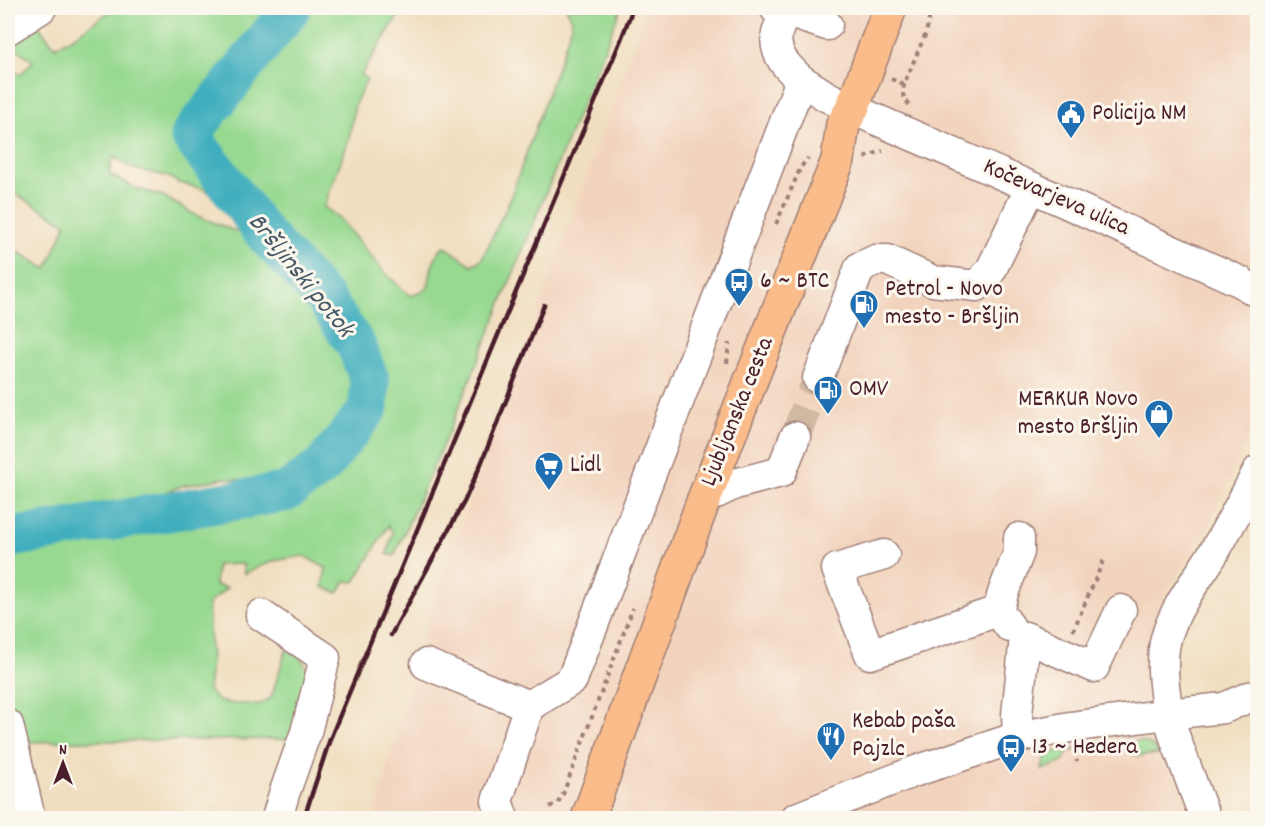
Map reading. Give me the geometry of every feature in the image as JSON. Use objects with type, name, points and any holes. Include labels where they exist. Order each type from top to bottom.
[{"type":"main road","name":"Ljubljanska cesta","points":[[588,819],[704,499],[838,160],[843,124],[852,109],[890,8]]},
{"type":"street","points":[[8,29],[41,8]]},
{"type":"street","points":[[780,9],[827,25]]},
{"type":"street","name":"Kočevarjeva ulica","points":[[780,9],[778,51],[786,66],[801,80],[826,96],[1031,186],[1241,282],[1257,293]]},
{"type":"street","points":[[503,819],[497,801],[529,706],[572,680],[801,80]]},
{"type":"street","points":[[818,378],[860,267],[876,260],[886,261],[933,281],[977,286],[991,270],[1031,186]]},
{"type":"street","points":[[704,499],[735,484],[781,472],[795,437]]},
{"type":"street","points":[[1205,819],[1168,714],[1163,666],[1167,633],[1181,602],[1213,553],[1247,494],[1257,471]]},
{"type":"street","points":[[1019,537],[1019,552],[998,611],[1007,626],[1025,637],[1094,667],[1121,610]]},
{"type":"street","points":[[884,555],[837,569],[870,654],[998,611]]},
{"type":"street","points":[[261,615],[325,658],[306,732],[277,819]]},
{"type":"street","points":[[1018,737],[1017,715],[1025,637]]},
{"type":"street","points":[[426,664],[529,706]]},
{"type":"street","points":[[800,818],[912,772],[1018,737],[1070,727],[1224,708],[1257,696]]},
{"type":"street","points":[[8,725],[30,819]]},
{"type":"path","points":[[905,99],[904,84],[926,33],[930,8]]},
{"type":"path","points":[[862,159],[870,154],[888,152]]},
{"type":"path","points":[[1063,653],[1104,560]]},
{"type":"shaded area","points":[[645,8],[1257,8],[1257,417],[1207,530],[1166,591],[1154,659],[1192,818],[380,818],[375,812],[433,603],[637,36]]},
{"type":"green space","points":[[115,8],[403,8],[361,75],[367,79],[355,104],[349,139],[324,207],[339,218],[384,272],[410,296],[428,287],[432,266],[438,252],[444,246],[472,265],[482,259],[509,202],[570,31],[572,19],[566,8],[621,8],[450,429],[394,556],[387,554],[393,532],[388,526],[355,582],[345,581],[338,593],[323,587],[326,568],[304,556],[273,561],[244,574],[243,564],[217,565],[215,585],[227,588],[208,604],[211,663],[208,690],[218,701],[260,704],[271,698],[286,650],[298,654],[312,676],[295,739],[14,742],[8,709],[8,551],[42,548],[127,530],[226,501],[275,503],[302,497],[324,480],[351,452],[377,414],[381,385],[380,376],[346,312],[268,229],[203,189],[179,183],[167,176],[134,169],[113,157],[109,174],[135,188],[163,196],[195,215],[250,237],[266,247],[292,274],[316,303],[350,358],[360,391],[356,413],[333,443],[309,467],[273,483],[225,478],[181,486],[126,509],[8,526],[8,246],[47,269],[66,224],[8,189],[8,66],[20,75],[33,61],[9,43],[33,19],[55,47]]},
{"type":"green space","points":[[1139,741],[1151,745],[1159,754],[1138,756],[1122,745],[1068,751],[1063,762],[1042,770],[1044,759],[1052,752]]},
{"type":"waterway","name":"Bršljinski potok","points":[[8,538],[286,492],[322,467],[368,409],[370,381],[356,345],[324,298],[266,236],[190,135],[291,8]]},
{"type":"tunnel","points":[[795,437],[818,378]]},
{"type":"railway","points":[[304,818],[330,739],[633,8]]},
{"type":"railway","points":[[391,635],[464,502],[544,305]]},
{"type":"place","name":"Policija NM","points":[[1071,140]]},
{"type":"place","name":"6 ~ BTC","points":[[739,308]]},
{"type":"place","name":"Petrol - Novo mesto - Bršljin","points":[[864,330]]},
{"type":"place","name":"OMV","points":[[828,416]]},
{"type":"place","name":"MERKUR Novo mesto Bršljin","points":[[1159,440]]},
{"type":"place","name":"Lidl","points":[[549,492]]},
{"type":"place","name":"Kebab paša Pajzlc","points":[[831,762]]},
{"type":"place","name":"13 ~ Hedera","points":[[1011,774]]}]
